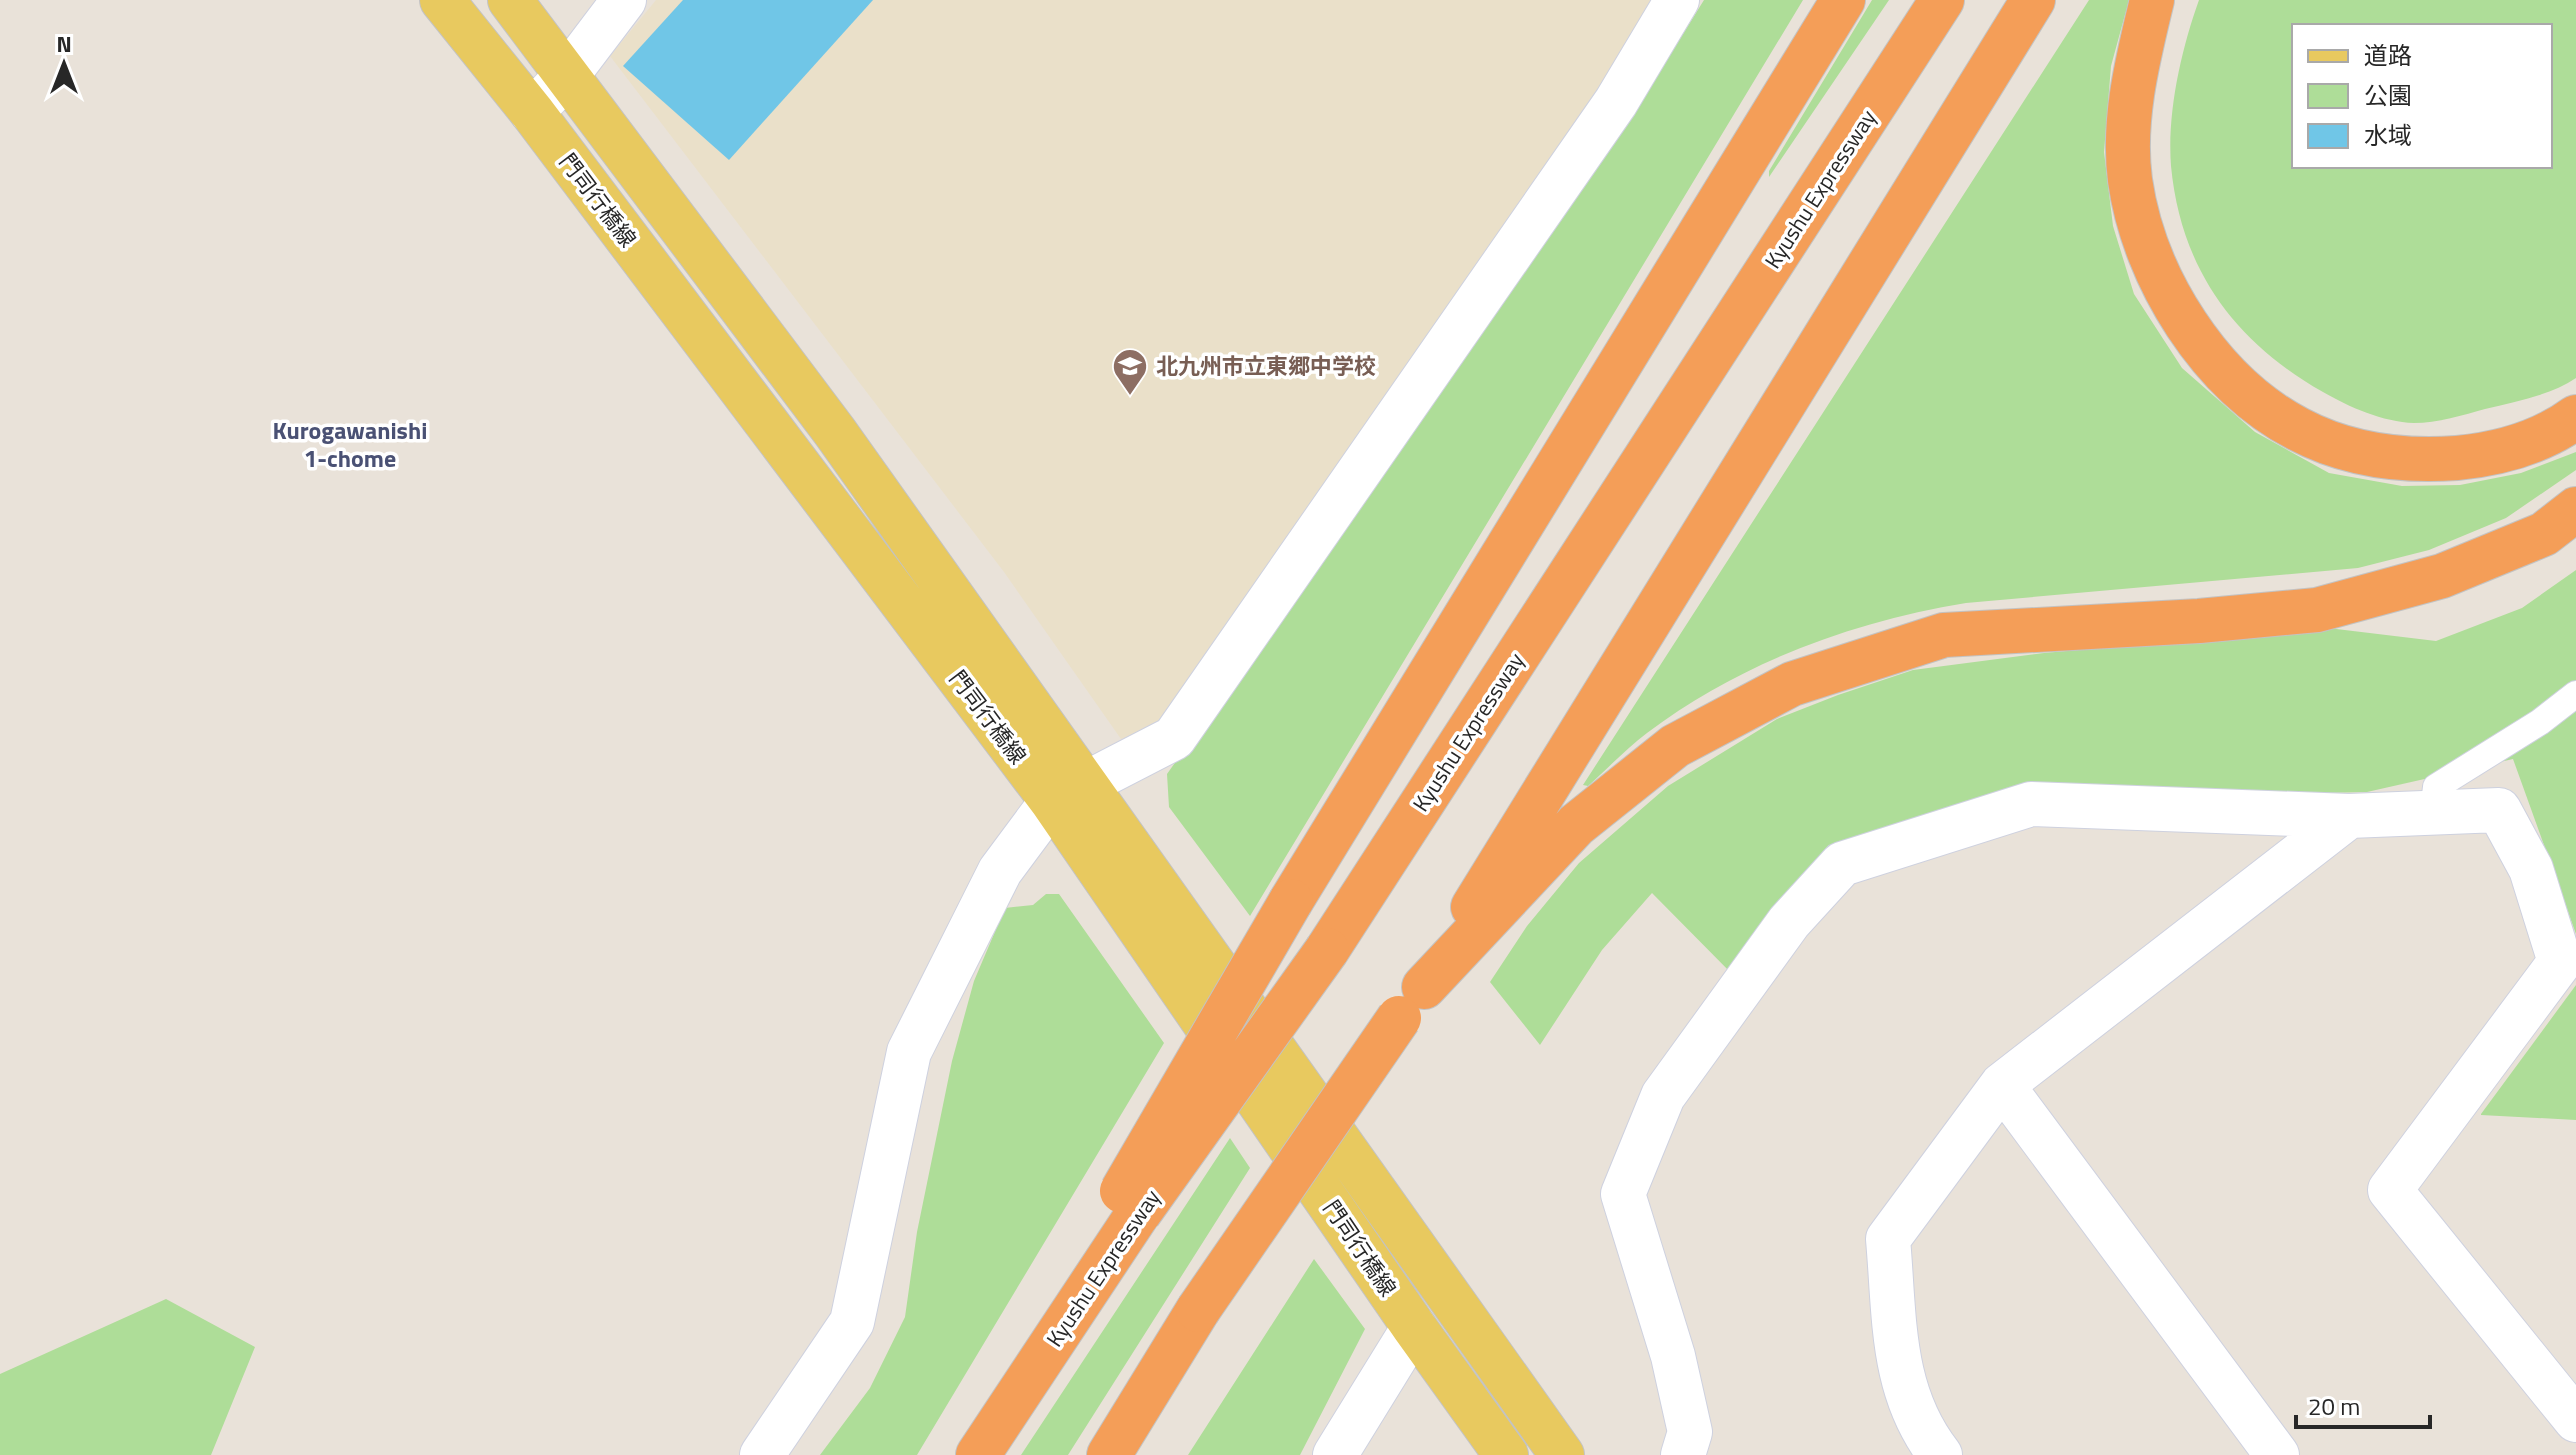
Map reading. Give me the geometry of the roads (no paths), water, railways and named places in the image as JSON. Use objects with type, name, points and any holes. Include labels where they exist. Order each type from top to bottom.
[{"type":"highway","points":[[1130,1203],[1291,901],[1843,0]]},
{"type":"highway","name":"Kyushu Expressway","points":[[978,1455],[1016,1398],[1130,1203],[1327,950],[1942,0]]},
{"type":"highway","points":[[1109,1455],[1198,1310],[1412,1002],[2033,0]]},
{"type":"highway","points":[[2152,0],[2128,125],[2131,181],[2159,275],[2213,361],[2248,395],[2297,429],[2349,450],[2419,461],[2487,455],[2556,432],[2576,417]]},
{"type":"highway","points":[[1412,1002],[1576,825],[1675,746],[1792,684],[1944,635],[2199,621],[2317,610],[2442,576],[2544,534],[2576,509]]},
{"type":"main road","name":"門司行橋線","points":[[442,0],[1069,792],[1562,1455]]},
{"type":"main road","name":"門司行橋線","points":[[510,0],[835,432],[1414,1327],[1506,1455]]},
{"type":"street","points":[[532,112],[568,74],[624,0]]},
{"type":"street","points":[[762,1455],[852,1322],[909,1052],[1000,871],[1069,792],[1174,738],[1616,102],[1677,0]]},
{"type":"street","points":[[1683,1455],[1690,1432],[1673,1356],[1623,1194],[1663,1096],[1789,922],[1842,864],[2031,804],[2349,816],[2499,810],[2531,869],[2560,962],[2390,1190],[2576,1420]]},
{"type":"street","points":[[1940,1455],[1919,1427],[1899,1367],[1888,1239],[2002,1085],[2349,816]]},
{"type":"street","points":[[2002,1085],[2277,1455]]},
{"type":"street","points":[[1335,1455],[1414,1327]]},
{"type":"lane","points":[[2433,812],[2436,787],[2540,722],[2576,694]]},
{"type":"water","points":[[683,0],[873,0],[729,160],[623,66]]},
{"type":"place","name":"北九州市立東郷中学校","points":[[1130,397]]},
{"type":"district","name":"Kurogawanishi 1-chome","points":[[350,445]]}]
